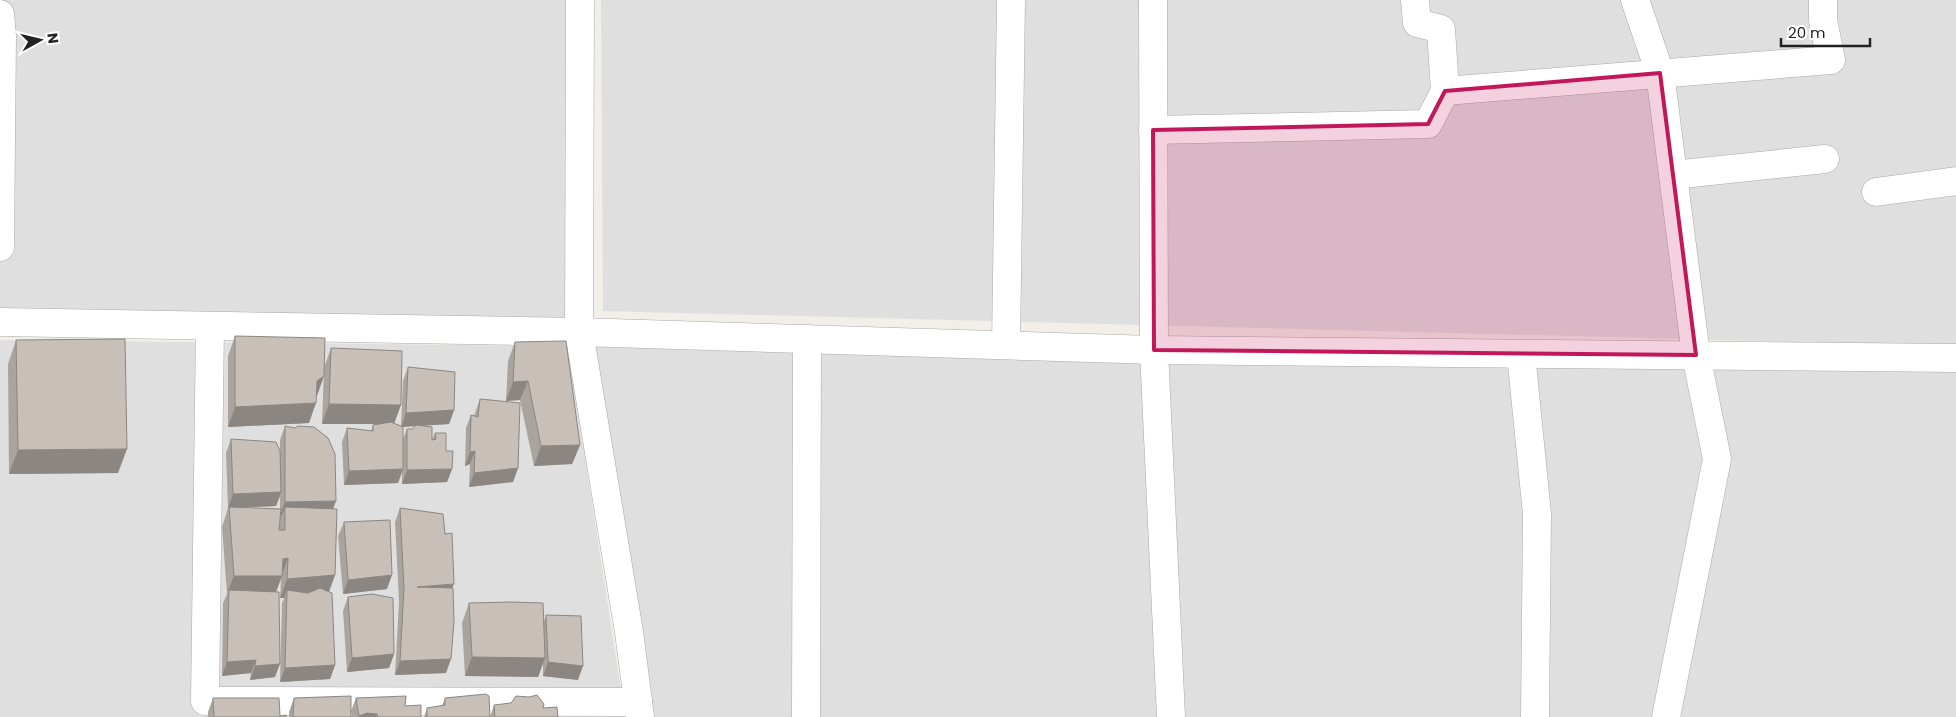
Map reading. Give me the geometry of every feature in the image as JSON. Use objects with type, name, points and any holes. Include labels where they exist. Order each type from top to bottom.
[{"type":"street","points":[[210,326],[205,701],[639,709],[629,632],[579,332],[580,0]]},
{"type":"street","points":[[1006,345],[1011,0]]},
{"type":"street","points":[[1153,0],[1154,350],[1171,717]]},
{"type":"street","points":[[1153,130],[1428,124],[1445,91],[1441,29],[1417,24],[1415,0]]},
{"type":"street","points":[[1635,0],[1660,73],[1696,355],[1716,459],[1666,717]]},
{"type":"street","points":[[1445,91],[1831,60],[1823,20],[1823,0]]},
{"type":"street","points":[[0,247],[1,29]]},
{"type":"street","points":[[1673,175],[1825,159]]},
{"type":"street","points":[[1876,192],[1956,181]]},
{"type":"street","points":[[0,322],[579,332],[1154,350],[1956,358]]},
{"type":"street","points":[[806,717],[807,339]]},
{"type":"street","points":[[1521,354],[1536,514],[1535,717]]},
{"type":"highlighted area","points":[[1660,73],[1696,355],[1154,350],[1153,130],[1428,124],[1445,91]]},
{"type":"shaded area","points":[[0,0],[571,0],[571,323],[0,314]]},
{"type":"shaded area","points":[[601,0],[1956,0],[1956,346],[603,311]]},
{"type":"shaded area","points":[[0,340],[568,346],[625,717],[0,717]]},
{"type":"shaded area","points":[[593,340],[1956,364],[1956,717],[649,717]]},
{"type":"building","points":[[235,336],[325,338],[324,376],[317,381],[316,403],[235,407]]},
{"type":"building","points":[[125,339],[127,449],[18,450],[16,340]]},
{"type":"building","points":[[566,341],[580,445],[541,446],[528,381],[513,382],[515,342]]},
{"type":"building","points":[[331,348],[402,351],[401,405],[329,404]]},
{"type":"building","points":[[408,367],[455,372],[454,410],[406,413]]},
{"type":"building","points":[[480,399],[520,403],[518,468],[474,473],[475,451],[470,452],[471,415],[478,417]]},
{"type":"building","points":[[391,422],[403,427],[403,469],[349,471],[347,428],[373,431],[373,425]]},
{"type":"building","points":[[416,425],[432,427],[432,440],[436,439],[435,433],[446,433],[446,451],[453,451],[452,469],[407,470],[407,429],[412,429]]},
{"type":"building","points":[[285,426],[295,428],[298,426],[314,427],[328,438],[335,454],[336,501],[285,502]]},
{"type":"building","points":[[231,439],[276,442],[280,451],[281,492],[233,494]]},
{"type":"building","points":[[229,507],[281,509],[279,530],[285,530],[285,507],[337,509],[335,575],[287,579],[288,558],[283,559],[282,576],[234,576]]},
{"type":"building","points":[[400,508],[443,514],[445,534],[452,533],[454,584],[417,587],[453,588],[454,621],[451,659],[400,661],[404,588]]},
{"type":"building","points":[[390,520],[392,575],[348,580],[344,522]]},
{"type":"building","points":[[320,588],[332,593],[335,665],[285,668],[287,590],[308,593]]},
{"type":"building","points":[[229,590],[279,592],[280,664],[255,666],[256,660],[227,662]]},
{"type":"building","points":[[372,594],[393,598],[394,654],[352,658],[348,597]]},
{"type":"building","points":[[469,603],[543,603],[545,658],[472,657]]},
{"type":"building","points":[[546,615],[581,616],[583,666],[548,662]]},
{"type":"building","points":[[486,694],[489,696],[490,717],[427,717],[427,708],[445,705],[445,698]]},
{"type":"building","points":[[537,695],[544,704],[543,708],[557,707],[558,717],[495,717],[494,705],[511,703],[516,696],[529,697]]},
{"type":"building","points":[[351,696],[351,717],[293,717],[294,698]]},
{"type":"building","points":[[406,696],[405,706],[421,705],[421,717],[378,717],[377,714],[367,713],[359,716],[356,698]]},
{"type":"building","points":[[213,698],[279,698],[280,716],[286,715],[286,717],[214,717]]}]
